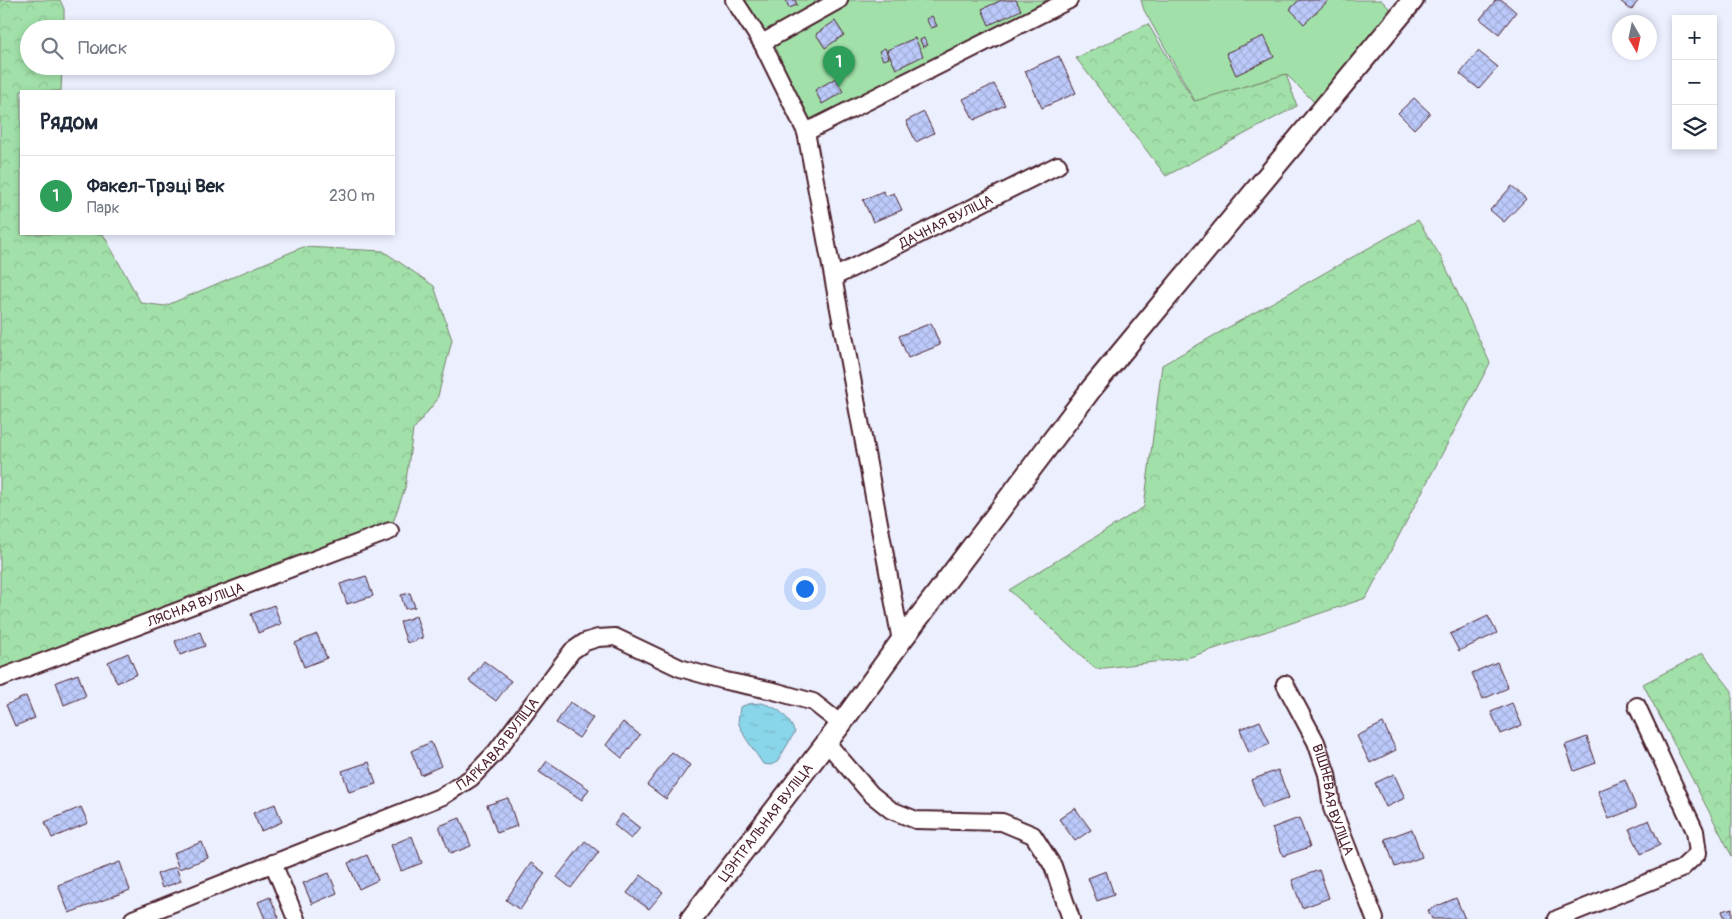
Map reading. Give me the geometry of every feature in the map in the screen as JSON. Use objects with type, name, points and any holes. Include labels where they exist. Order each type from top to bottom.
[{"type":"street","points":[[734,0],[762,42],[806,132],[901,641]]},
{"type":"street","points":[[762,42],[839,0]]},
{"type":"street","points":[[806,132],[1069,0]]},
{"type":"street","name":"ЦЭНТРАЛЬНАЯ ВУЛІЦА","points":[[691,919],[841,724],[901,641],[1092,388],[1413,0]]},
{"type":"street","name":"ДАЧНАЯ ВУЛІЦА","points":[[834,277],[1058,165]]},
{"type":"street","name":"ЛЯСНАЯ ВУЛІЦА","points":[[0,678],[390,531]]},
{"type":"street","name":"ПАРКАВАЯ ВУЛІЦА","points":[[133,919],[444,796],[471,778],[495,752],[572,651],[585,642],[598,638],[615,637],[680,668],[726,681],[774,690],[813,702],[841,724]]},
{"type":"street","name":"ВІШНЁВАЯ ВУЛІЦА","points":[[1285,684],[1316,742],[1327,774],[1332,808],[1375,919]]},
{"type":"street","points":[[1557,919],[1681,869],[1698,853],[1695,831],[1637,706]]},
{"type":"street","points":[[826,742],[871,794],[891,810],[916,820],[1002,822],[1033,835],[1053,866],[1071,919]]},
{"type":"street","points":[[273,863],[296,919]]},
{"type":"green space","points":[[0,0],[60,0],[64,9],[64,20],[20,20],[20,75],[62,75],[61,90],[20,90],[20,235],[104,235],[141,303],[165,306],[303,247],[383,251],[434,286],[452,340],[437,400],[413,430],[405,488],[390,531],[0,678]]},
{"type":"green space","points":[[734,0],[1069,0],[806,132]]},
{"type":"green space","points":[[1141,0],[1381,0],[1398,17],[1322,110],[1286,74],[1195,101],[1144,10]]},
{"type":"green space","points":[[1148,24],[1194,101],[1286,74],[1297,106],[1166,176],[1076,58]]},
{"type":"green space","points":[[1418,220],[1442,259],[1490,363],[1366,598],[1187,658],[1096,669],[1009,590],[1144,507],[1162,365]]},
{"type":"green space","points":[[1703,653],[1732,691],[1732,856],[1643,684]]},
{"type":"water","points":[[762,703],[782,713],[795,732],[777,762],[771,765],[763,764],[745,737],[738,722],[740,707],[748,704]]},
{"type":"building","points":[[786,0],[795,0],[797,5],[789,8]]},
{"type":"building","points":[[1002,0],[1016,0],[1021,10],[989,25],[982,9]]},
{"type":"building","points":[[1299,0],[1329,0],[1304,24],[1290,9]]},
{"type":"building","points":[[1496,0],[1502,0],[1516,12],[1499,34],[1480,19]]},
{"type":"building","points":[[1619,0],[1639,0],[1631,10]]},
{"type":"building","points":[[932,16],[937,26],[931,28],[926,19]]},
{"type":"building","points":[[835,21],[844,35],[825,48],[816,34]]},
{"type":"building","points":[[1264,36],[1274,57],[1236,75],[1226,53]]},
{"type":"building","points":[[915,38],[923,56],[896,69],[887,50]]},
{"type":"building","points":[[924,38],[928,45],[923,47],[920,40]]},
{"type":"building","points":[[885,48],[889,58],[883,60],[879,51]]},
{"type":"building","points":[[1478,51],[1498,67],[1479,89],[1460,74]]},
{"type":"building","points":[[1059,56],[1076,93],[1042,108],[1025,71]]},
{"type":"building","points":[[836,78],[843,92],[822,104],[815,90]]},
{"type":"building","points":[[994,84],[1005,105],[974,120],[963,99]]},
{"type":"building","points":[[1414,98],[1430,113],[1414,129],[1398,113]]},
{"type":"building","points":[[924,112],[934,133],[916,142],[906,121]]},
{"type":"building","points":[[1512,186],[1526,199],[1504,222],[1490,210]]},
{"type":"building","points":[[883,191],[886,196],[894,193],[902,210],[873,222],[863,200]]},
{"type":"building","points":[[931,323],[940,345],[908,358],[899,336]]},
{"type":"building","points":[[366,576],[373,596],[347,604],[340,584]]},
{"type":"building","points":[[410,593],[415,607],[405,609],[401,595]]},
{"type":"building","points":[[274,605],[281,624],[258,633],[251,614]]},
{"type":"building","points":[[416,616],[423,638],[407,643],[400,622]]},
{"type":"building","points":[[1488,616],[1497,633],[1459,651],[1450,634]]},
{"type":"building","points":[[200,632],[205,646],[180,655],[175,641]]},
{"type":"building","points":[[317,634],[327,658],[304,667],[295,643]]},
{"type":"building","points":[[128,653],[137,674],[117,683],[108,662]]},
{"type":"building","points":[[484,661],[511,681],[496,701],[469,681]]},
{"type":"building","points":[[1497,662],[1508,688],[1483,699],[1472,673]]},
{"type":"building","points":[[78,674],[86,696],[64,705],[56,682]]},
{"type":"building","points":[[26,696],[35,718],[15,726],[6,705]]},
{"type":"building","points":[[570,702],[593,718],[579,738],[556,723]]},
{"type":"building","points":[[1512,703],[1522,725],[1501,734],[1491,712]]},
{"type":"building","points":[[1260,721],[1270,744],[1249,753],[1240,729]]},
{"type":"building","points":[[623,722],[640,735],[622,758],[606,745]]},
{"type":"building","points":[[1383,723],[1396,750],[1370,763],[1357,736]]},
{"type":"building","points":[[1587,737],[1596,763],[1574,771],[1565,745]]},
{"type":"building","points":[[431,742],[441,766],[421,775],[411,751]]},
{"type":"building","points":[[672,752],[690,765],[666,799],[647,785]]},
{"type":"building","points":[[547,761],[589,789],[582,800],[539,772]]},
{"type":"building","points":[[369,762],[376,784],[349,792],[342,771]]},
{"type":"building","points":[[1278,770],[1289,798],[1262,808],[1251,780]]},
{"type":"building","points":[[1394,774],[1405,798],[1386,807],[1375,783]]},
{"type":"building","points":[[1625,780],[1636,808],[1609,819],[1598,791]]},
{"type":"building","points":[[508,798],[517,826],[497,833],[487,805]]},
{"type":"building","points":[[275,804],[282,822],[261,831],[253,813]]},
{"type":"building","points":[[81,807],[88,823],[52,838],[45,822]]},
{"type":"building","points":[[1075,808],[1091,830],[1075,841],[1059,819]]},
{"type":"building","points":[[622,814],[640,828],[631,839],[614,825]]},
{"type":"building","points":[[460,818],[471,846],[450,854],[439,826]]},
{"type":"building","points":[[1299,818],[1310,847],[1283,856],[1272,828]]},
{"type":"building","points":[[1649,820],[1660,845],[1641,854],[1629,829]]},
{"type":"building","points":[[1412,829],[1422,857],[1395,867],[1385,839]]},
{"type":"building","points":[[412,836],[422,863],[401,871],[391,845]]},
{"type":"building","points":[[585,841],[599,852],[571,888],[557,877]]},
{"type":"building","points":[[202,842],[208,858],[179,869],[173,853]]},
{"type":"building","points":[[367,855],[378,880],[359,889],[348,863]]},
{"type":"building","points":[[120,862],[130,890],[69,913],[58,885]]},
{"type":"building","points":[[531,863],[545,873],[520,910],[506,900]]},
{"type":"building","points":[[176,867],[181,881],[162,888],[157,874]]},
{"type":"building","points":[[1319,870],[1329,898],[1302,908],[1292,880]]},
{"type":"building","points":[[1106,871],[1114,895],[1097,901],[1088,878]]},
{"type":"building","points":[[329,873],[337,893],[312,904],[303,883]]},
{"type":"building","points":[[641,875],[663,892],[649,909],[627,893]]},
{"type":"building","points":[[270,897],[279,918],[265,919],[258,902]]},
{"type":"building","points":[[1456,898],[1465,919],[1432,919],[1428,910]]},
{"type":"building","points":[[1732,908],[1732,919],[1725,919],[1722,911]]},
{"type":"place","name":"Факел-Трэці Век","points":[[839,87]]}]
